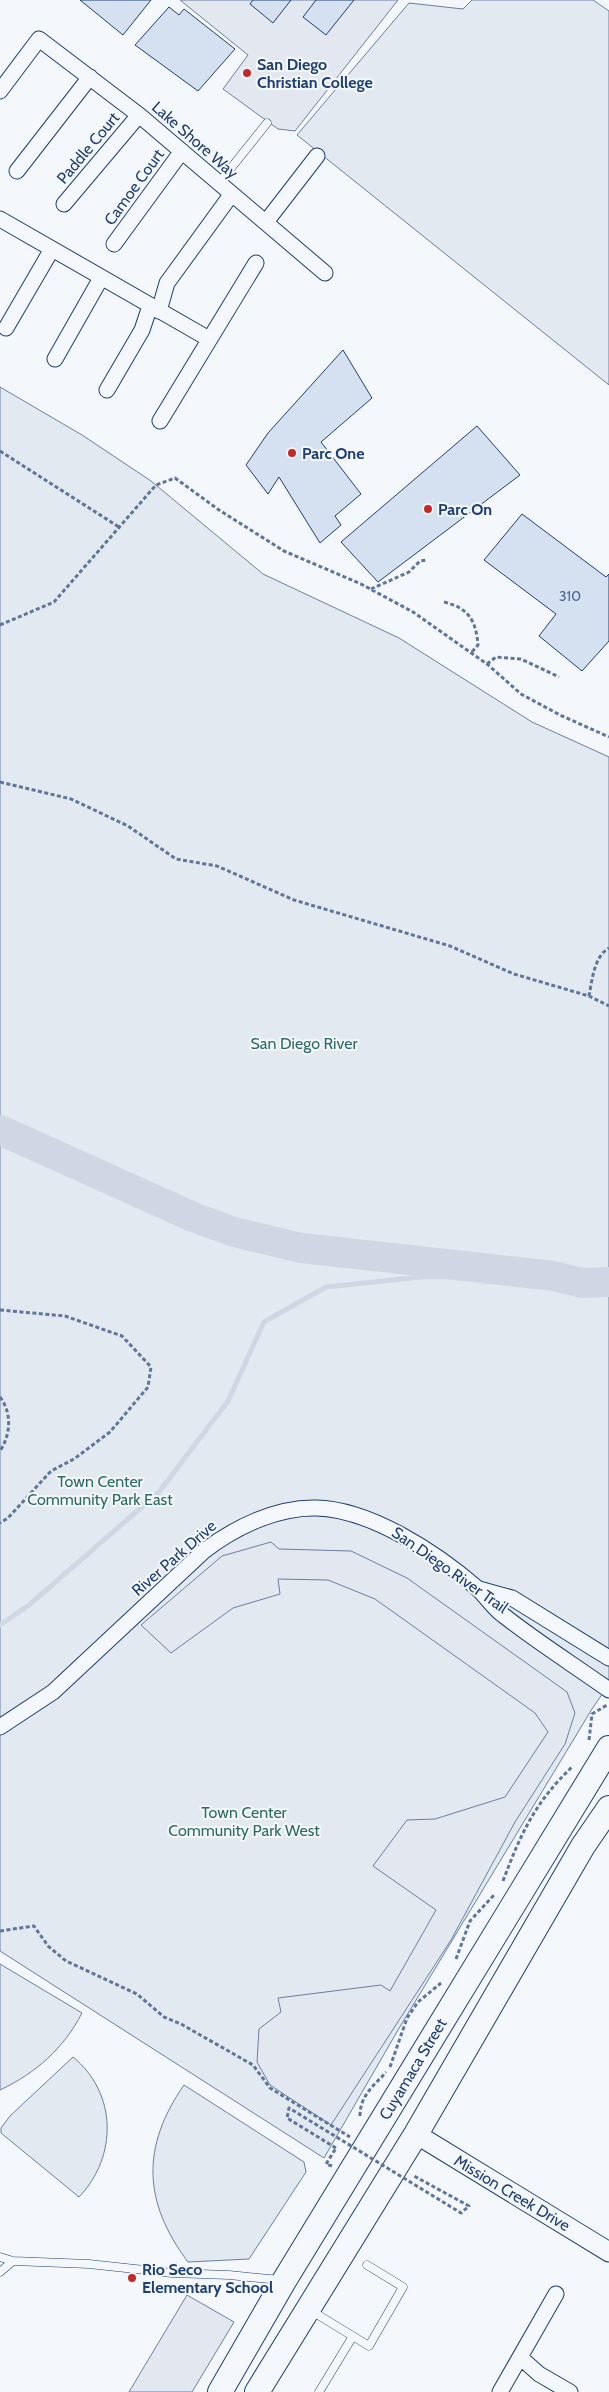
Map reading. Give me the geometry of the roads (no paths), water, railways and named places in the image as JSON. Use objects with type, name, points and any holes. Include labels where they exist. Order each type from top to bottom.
[{"type":"main road","name":"Cuyamaca Street","points":[[220,2392],[599,1747]]},
{"type":"main road","points":[[257,2392],[416,2134],[583,1846],[609,1808]]},
{"type":"main road","points":[[266,2312],[295,2330]]},
{"type":"street","name":"Lake Shore Way","points":[[0,90],[39,39],[138,115],[325,273]]},
{"type":"street","points":[[17,171],[90,77]]},
{"type":"street","name":"Paddle Court","points":[[64,204],[138,115]]},
{"type":"street","name":"Camoe Court","points":[[114,244],[182,151]]},
{"type":"street","points":[[266,222],[317,156]]},
{"type":"street","points":[[107,390],[167,284],[231,195]]},
{"type":"street","points":[[0,220],[209,339]]},
{"type":"street","points":[[6,328],[52,249]]},
{"type":"street","points":[[160,421],[256,263]]},
{"type":"street","points":[[55,360],[101,278]]},
{"type":"street","name":"River Park Drive","points":[[0,1727],[53,1692],[227,1533],[264,1517],[316,1508],[341,1512],[372,1522],[407,1539],[477,1588],[502,1614],[609,1690]]},
{"type":"street","name":"River Park Drive","points":[[477,1588],[512,1598],[609,1658]]},
{"type":"street","name":"Mission Creek Drive","points":[[416,2134],[609,2252]]},
{"type":"street","points":[[500,2392],[556,2294]]},
{"type":"street","points":[[521,2358],[539,2374],[570,2392]]},
{"type":"lane","points":[[219,184],[267,123]]},
{"type":"lane","points":[[0,2257],[13,2261],[89,2264],[172,2273],[228,2274],[284,2281]]},
{"type":"lane","points":[[0,2272],[13,2261]]},
{"type":"lane","points":[[308,2309],[369,2346],[403,2287],[367,2265]]},
{"type":"lane","points":[[319,2392],[353,2336]]},
{"type":"waterway","name":"San Diego River","points":[[0,1130],[193,1217],[234,1232],[301,1248],[554,1276],[582,1283],[609,1282]]},
{"type":"waterway","points":[[0,1625],[29,1605],[159,1492],[228,1401],[264,1322],[326,1287],[421,1277],[554,1276]]},
{"type":"place","name":"San Diego Christian College","points":[[247,73]]},
{"type":"place","name":"Parc One","points":[[292,453]]},
{"type":"place","name":"Parc On","points":[[428,509]]},
{"type":"place","name":"Rio Seco Elementary School","points":[[132,2278]]},
{"type":"park label","name":"Town Center Community Park East","points":[[100,1490]]},
{"type":"park label","name":"Town Center Community Park West","points":[[244,1821]]}]
